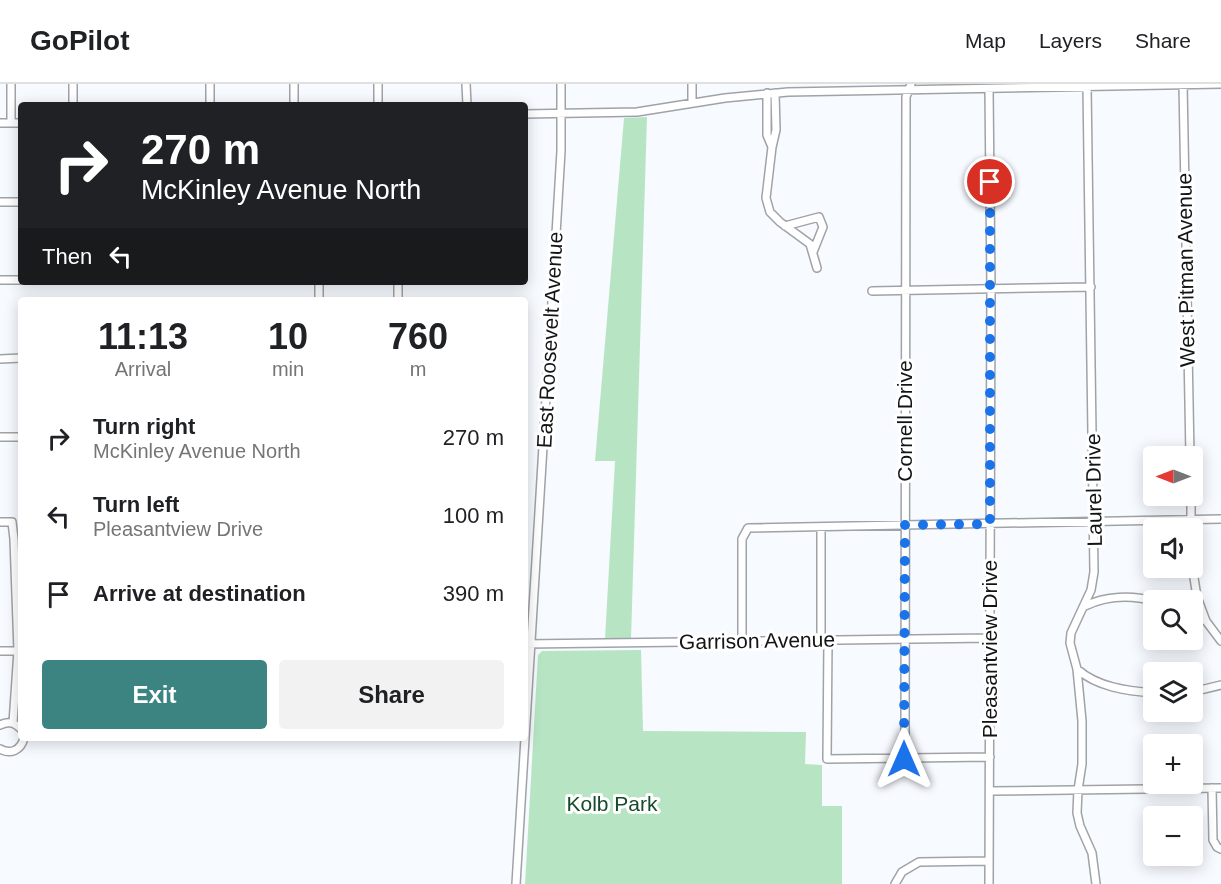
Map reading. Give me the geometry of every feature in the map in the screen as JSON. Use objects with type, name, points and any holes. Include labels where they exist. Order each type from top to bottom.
[{"type":"street","points":[[11,84],[11,123]]},
{"type":"street","points":[[73,84],[73,102]]},
{"type":"street","points":[[210,84],[210,102]]},
{"type":"street","points":[[294,84],[294,102]]},
{"type":"street","points":[[378,84],[378,102]]},
{"type":"street","points":[[466,84],[466,102]]},
{"type":"street","name":"East Roosevelt Avenue","points":[[528,662],[561,84]]},
{"type":"street","points":[[692,84],[692,104]]},
{"type":"street","points":[[528,114],[626,113],[805,88],[989,89],[1033,86],[1221,84]]},
{"type":"street","name":"West Pitman Avenue","points":[[1183,85],[1190,446]]},
{"type":"street","name":"Cornell Drive","points":[[904,759],[906,97],[909,87]]},
{"type":"street","name":"Laurel Drive","points":[[1087,87],[1094,572],[1091,590],[1071,633],[1070,643],[1077,669],[1082,721],[1078,820],[1092,853],[1096,884]]},
{"type":"street","name":"Pleasantview Drive","points":[[989,89],[991,289],[989,884]]},
{"type":"street","points":[[767,93],[767,135],[772,147]]},
{"type":"street","points":[[775,93],[776,130],[766,198],[770,212],[810,244],[818,268]]},
{"type":"street","points":[[0,123],[18,123]]},
{"type":"street","points":[[0,202],[18,202]]},
{"type":"street","points":[[785,226],[819,217],[823,227],[813,252]]},
{"type":"street","points":[[0,280],[18,280]]},
{"type":"street","points":[[873,291],[1091,287]]},
{"type":"street","points":[[0,359],[18,358]]},
{"type":"street","points":[[0,437],[18,437]]},
{"type":"street","points":[[1203,522],[1221,519]]},
{"type":"street","points":[[0,522],[12,522],[18,619]]},
{"type":"street","points":[[742,641],[743,535],[748,528],[1143,523]]},
{"type":"street","points":[[821,527],[827,759],[990,757]]},
{"type":"street","points":[[1194,578],[1197,597],[1206,621],[1221,641]]},
{"type":"street","points":[[1085,606],[1113,598],[1143,600]]},
{"type":"street","name":"Garrison Avenue","points":[[529,644],[990,638]]},
{"type":"street","points":[[0,651],[18,651]]},
{"type":"street","points":[[1077,669],[1096,681],[1128,691],[1143,692]]},
{"type":"street","points":[[13,723],[18,672]]},
{"type":"street","points":[[1203,689],[1221,685]]},
{"type":"street","points":[[0,725],[8,722],[18,727]]},
{"type":"street","points":[[0,749],[9,753],[17,750],[23,741]]},
{"type":"street","name":"East Roosevelt Avenue","points":[[516,884],[524,741]]},
{"type":"street","points":[[1212,788],[1213,840],[1214,844],[1221,849]]},
{"type":"street","points":[[990,791],[1221,788]]},
{"type":"street","points":[[895,884],[902,872],[919,862],[989,861]]},
{"type":"green space","points":[[647,117],[631,639],[605,639],[615,461],[595,461],[624,118]]},
{"type":"green space","name":"Kolb Park","points":[[641,650],[643,731],[806,732],[805,764],[822,765],[822,806],[842,806],[842,884],[525,884],[538,655],[542,651]]},
{"type":"route","points":[[904,759],[905,525],[990,524],[990,182]]}]
